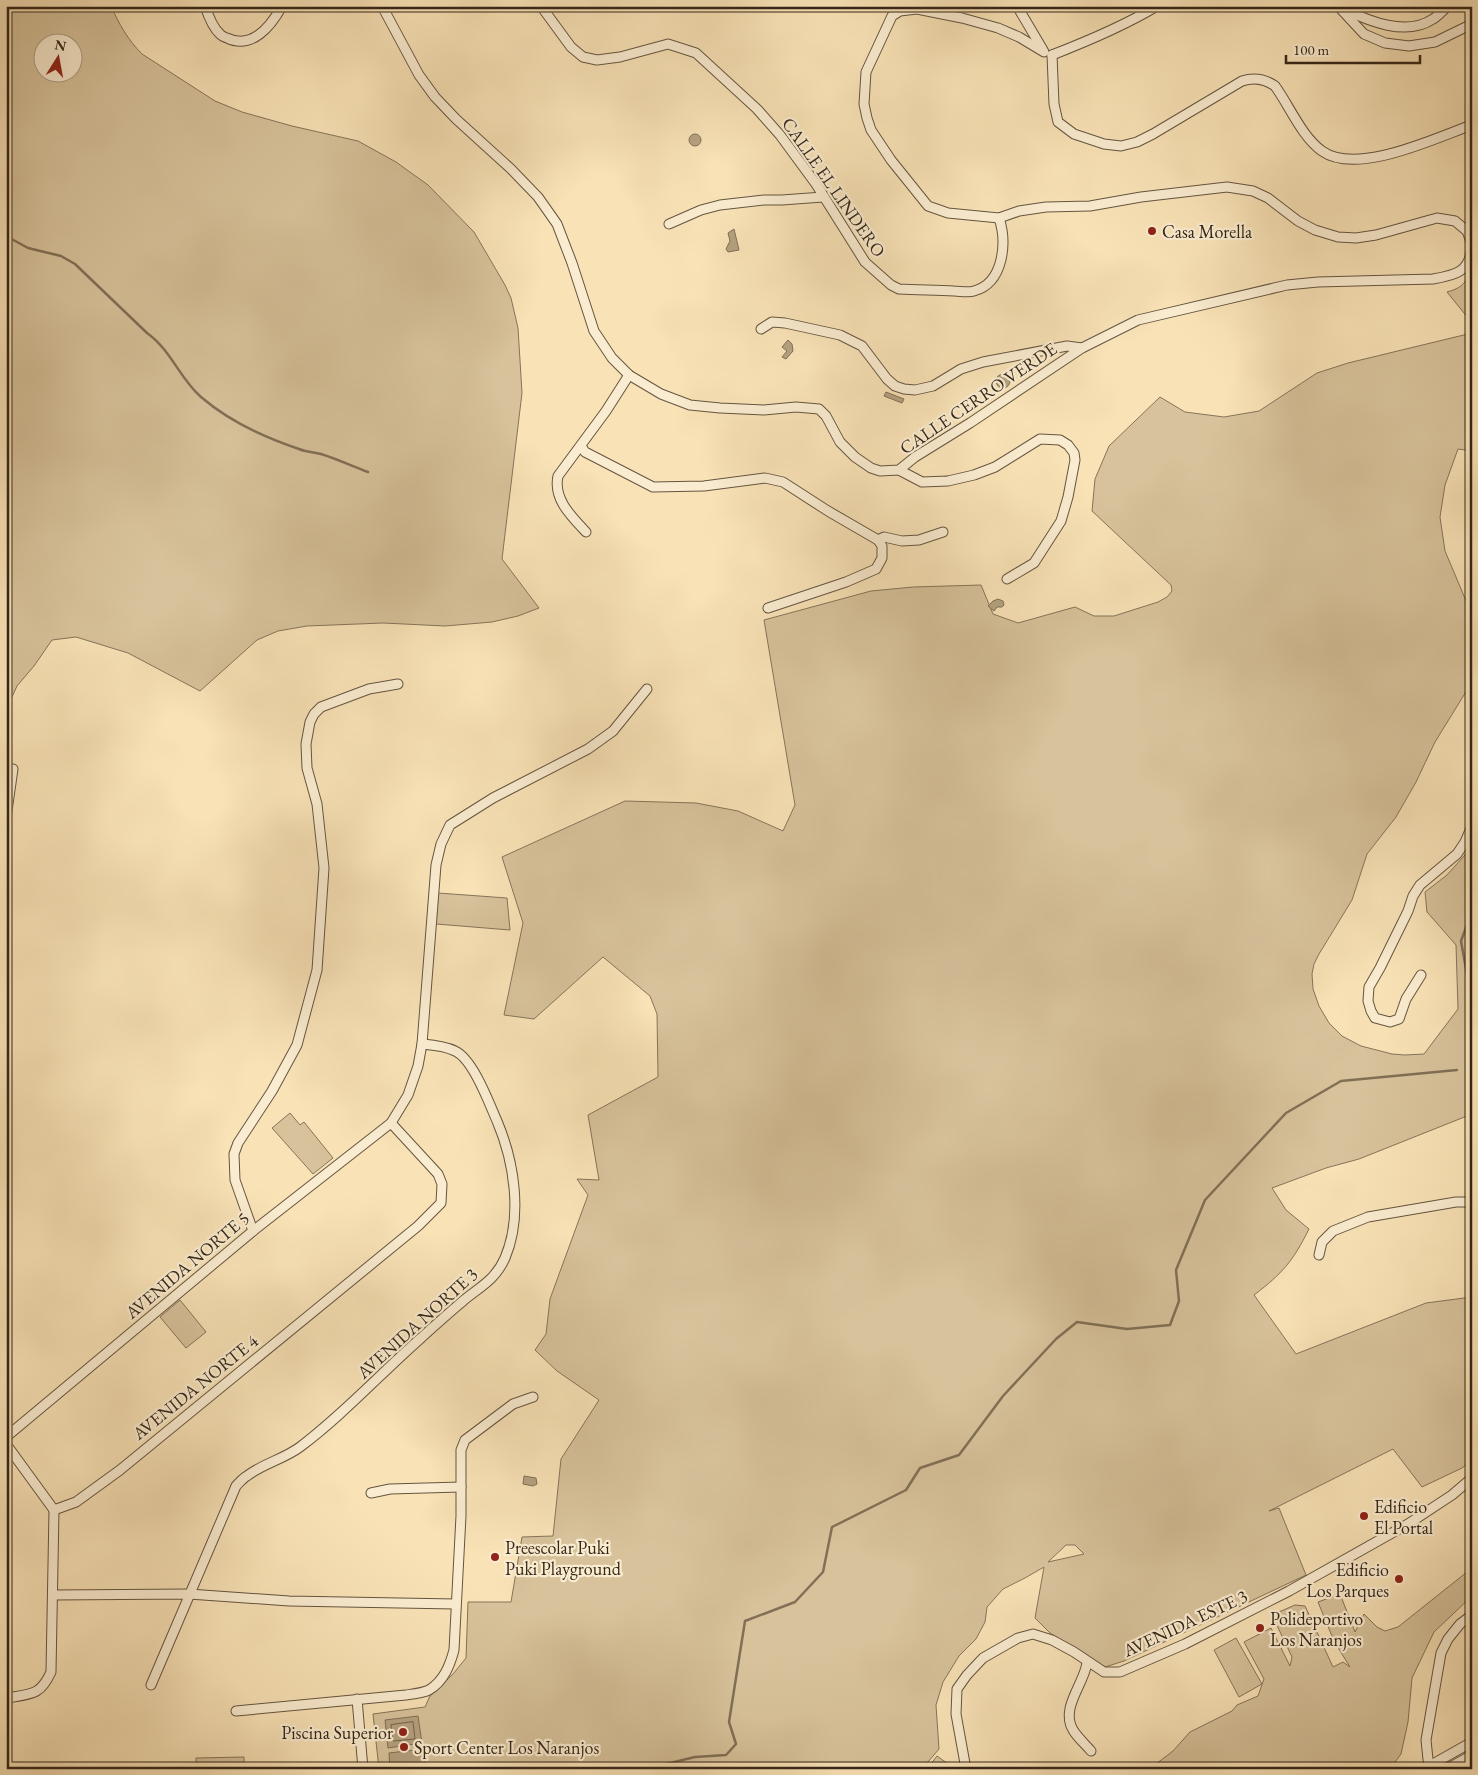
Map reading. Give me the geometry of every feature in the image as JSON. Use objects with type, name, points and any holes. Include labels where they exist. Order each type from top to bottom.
[{"type":"street","points":[[205,6],[220,34],[234,42],[247,41],[258,37],[274,21],[282,6]]},
{"type":"street","name":"CALLE CERRO VERDE","points":[[382,6],[419,75],[435,97],[531,190],[557,224],[572,262],[594,330],[612,358],[629,375],[661,394],[690,405],[764,410],[796,407],[819,409],[826,416],[840,442],[855,457],[870,468],[880,471],[900,470],[915,457],[978,418],[1082,348],[1138,320],[1287,286],[1318,282],[1433,279],[1450,276],[1464,270],[1471,257],[1472,245],[1467,231],[1455,221],[1437,218],[1376,235],[1356,238],[1338,237],[1315,230],[1298,221],[1268,198],[1253,191],[1227,186],[1090,206],[1046,207],[1018,211],[999,218],[948,213],[928,206],[891,160],[871,130],[864,104],[866,72],[892,16],[900,11],[917,9],[962,18],[998,28],[1048,53]]},
{"type":"street","name":"CALLE EL LINDERO","points":[[541,6],[571,48],[583,57],[597,60],[620,58],[668,44],[696,53],[757,109],[780,135],[865,262],[890,285],[899,289],[973,291],[988,283],[996,273],[1002,258],[1004,240],[999,218]]},
{"type":"street","points":[[1017,6],[1048,53],[1058,122],[1074,134],[1104,144],[1121,146],[1137,142],[1249,78],[1268,81],[1275,86],[1308,136],[1322,151],[1340,158],[1367,159],[1392,153],[1417,146],[1472,125]]},
{"type":"street","points":[[1048,53],[1113,29],[1138,18],[1157,6]]},
{"type":"street","points":[[1338,6],[1368,20],[1385,25],[1412,26],[1432,20],[1448,6]]},
{"type":"street","points":[[1338,6],[1364,34],[1386,43],[1408,46],[1435,42],[1472,24]]},
{"type":"street","points":[[669,224],[701,210],[720,205],[764,200],[823,197]]},
{"type":"street","points":[[761,329],[772,322],[840,335],[862,346],[887,379],[895,386],[904,390],[916,390],[933,386],[961,369],[983,362],[1067,346],[1082,348]]},
{"type":"street","points":[[586,532],[562,504],[558,494],[558,476],[581,446],[629,375]]},
{"type":"street","points":[[900,470],[922,482],[948,481],[974,475],[995,467],[1040,439],[1060,440],[1068,444],[1074,453],[1075,460],[1061,521],[1034,563],[1007,579]]},
{"type":"street","points":[[581,446],[585,452],[652,487],[704,486],[765,478],[783,482],[878,540],[882,546],[882,558],[876,569],[846,582],[768,608]]},
{"type":"street","points":[[878,540],[884,537],[902,541],[919,540],[943,532]]},
{"type":"street","points":[[253,1231],[235,1180],[234,1154],[238,1143],[298,1046],[317,970],[324,868],[317,804],[307,768],[306,744],[310,722],[321,707],[369,689],[398,684]]},
{"type":"street","points":[[391,1123],[411,1087],[418,1066],[422,1044],[436,865],[441,844],[450,825],[493,798],[588,749],[613,731],[648,689]]},
{"type":"street","points":[[6,818],[13,769]]},
{"type":"street","points":[[1422,975],[1406,999],[1399,1019],[1390,1022],[1375,1018],[1368,1001],[1370,987],[1408,912],[1413,896],[1420,885],[1457,854],[1472,826]]},
{"type":"street","name":"AVENIDA NORTE 3","points":[[151,1685],[236,1486],[247,1475],[298,1448],[321,1430],[365,1392],[419,1340],[466,1299],[485,1286],[505,1258],[514,1224],[514,1177],[505,1140],[482,1088],[465,1058],[457,1051],[446,1047],[422,1044]]},
{"type":"street","name":"AVENIDA NORTE 5","points":[[6,1437],[253,1231],[391,1123]]},
{"type":"street","name":"AVENIDA NORTE 4","points":[[54,1510],[76,1502],[120,1470],[434,1211],[441,1203],[443,1194],[442,1184],[438,1174],[391,1123]]},
{"type":"street","points":[[1319,1255],[1322,1242],[1332,1231],[1368,1217],[1456,1202],[1472,1202]]},
{"type":"street","points":[[236,1711],[406,1695],[429,1690],[441,1678],[450,1666],[454,1650],[461,1516],[462,1450],[466,1440],[513,1404],[533,1397]]},
{"type":"street","points":[[6,1444],[54,1510],[54,1595],[51,1672],[43,1688],[34,1693],[6,1698]]},
{"type":"street","name":"AVENIDA ESTE 3","points":[[966,1769],[956,1714],[957,1689],[983,1658],[1018,1638],[1033,1634],[1052,1640],[1104,1672],[1120,1672],[1185,1644],[1289,1591],[1408,1524],[1472,1478]]},
{"type":"street","points":[[371,1493],[390,1489],[461,1488]]},
{"type":"street","points":[[54,1595],[189,1594],[289,1601],[456,1604]]},
{"type":"street","points":[[1472,1614],[1460,1624],[1440,1653],[1426,1740],[1427,1768],[1472,1742]]},
{"type":"street","points":[[1087,1663],[1086,1672],[1070,1708],[1070,1719],[1073,1730],[1092,1751]]},
{"type":"street","points":[[357,1699],[363,1769]]},
{"type":"street","points":[[1448,1769],[1472,1755]]},
{"type":"shaded area","points":[[6,6],[111,6],[124,31],[142,54],[215,101],[242,112],[292,126],[358,141],[396,162],[428,185],[474,232],[511,298],[518,328],[522,393],[502,559],[539,608],[518,616],[492,622],[445,626],[383,623],[307,626],[278,631],[257,640],[200,691],[128,653],[76,637],[52,640],[17,686],[6,710]]},
{"type":"shaded area","points":[[1472,262],[1472,323],[1447,292],[1458,288],[1465,282]]},
{"type":"shaded area","points":[[1472,333],[1472,451],[1458,449],[1445,485],[1440,517],[1445,551],[1472,615],[1472,682],[1435,742],[1416,782],[1396,817],[1367,854],[1352,900],[1314,964],[1312,974],[1313,989],[1319,1006],[1329,1023],[1342,1036],[1361,1046],[1392,1054],[1424,1054],[1458,1009],[1456,945],[1427,912],[1425,892],[1447,875],[1472,847],[1472,1114],[1359,1159],[1326,1168],[1272,1188],[1286,1210],[1309,1229],[1298,1250],[1286,1266],[1273,1280],[1254,1295],[1296,1354],[1426,1303],[1472,1297],[1472,1460],[1462,1468],[1422,1487],[1393,1449],[1269,1511],[1279,1508],[1306,1575],[1124,1661],[1105,1667],[1050,1633],[1035,1618],[1044,1567],[1003,1589],[987,1607],[985,1622],[976,1639],[959,1656],[943,1682],[936,1705],[939,1749],[922,1769],[379,1769],[373,1714],[425,1707],[430,1696],[453,1674],[466,1658],[468,1602],[511,1602],[522,1537],[553,1536],[561,1459],[599,1400],[557,1371],[535,1350],[546,1334],[550,1299],[588,1195],[577,1179],[599,1180],[588,1115],[658,1077],[657,1014],[650,996],[603,957],[534,1019],[504,1015],[523,923],[502,857],[625,801],[696,803],[738,811],[783,831],[795,805],[764,620],[871,591],[913,587],[981,585],[993,614],[1018,623],[1075,607],[1094,616],[1114,616],[1158,602],[1167,597],[1172,591],[1171,585],[1092,511],[1095,479],[1109,446],[1160,397],[1185,412],[1224,417],[1259,411],[1317,373],[1348,363]],"holes":[[[1066,1545],[1075,1545],[1084,1554],[1048,1562]]]},
{"type":"shaded area","points":[[438,893],[507,898],[510,930],[436,924]]},
{"type":"shaded area","points":[[290,1113],[300,1125],[304,1122],[333,1158],[313,1174],[272,1128]]},
{"type":"shaded area","points":[[180,1300],[206,1332],[186,1348],[160,1317]]},
{"type":"shaded area","points":[[1472,1568],[1472,1596],[1434,1632],[1412,1678],[1408,1722],[1401,1754],[1390,1769],[1209,1769],[1205,1766],[1202,1769],[1152,1769],[1152,1767],[1173,1751],[1190,1732],[1232,1711],[1237,1705],[1258,1696],[1264,1679],[1244,1642],[1271,1628],[1290,1666],[1292,1657],[1272,1615],[1295,1605],[1305,1606],[1333,1667],[1343,1662],[1350,1667],[1334,1641],[1318,1602],[1340,1594],[1355,1632],[1364,1614],[1377,1627],[1385,1631],[1398,1627]]},
{"type":"shaded area","points":[[1236,1638],[1262,1684],[1239,1697],[1214,1650]]},
{"type":"shaded area","points":[[937,1756],[951,1766],[949,1769],[927,1769]]},
{"type":"shaded area","points":[[244,1757],[244,1769],[196,1769],[196,1758]]},
{"type":"water","points":[[695,134],[701,140],[695,146],[689,140]]},
{"type":"water","points":[[734,229],[739,250],[728,252],[726,249],[730,241],[728,233]]},
{"type":"water","points":[[788,340],[792,344],[793,351],[786,359],[782,357],[787,351],[782,347]]},
{"type":"water","points":[[1003,374],[1008,376],[1010,381],[1008,386],[1003,388],[998,386],[996,381],[998,376]]},
{"type":"water","points":[[886,392],[904,399],[902,403],[884,396]]},
{"type":"water","points":[[998,599],[1003,601],[1004,605],[997,607],[994,611],[988,606]]},
{"type":"water","points":[[524,1476],[536,1478],[537,1484],[533,1486],[523,1484]]},
{"type":"water","name":"Piscina Superior","points":[[418,1716],[422,1743],[388,1748],[385,1720]]},
{"type":"water","points":[[424,1749],[426,1769],[390,1769],[389,1753]]},
{"type":"waterway","points":[[6,236],[28,248],[61,256],[75,264],[163,348],[194,390],[223,414],[247,428],[273,439],[302,450],[327,456],[368,472]]},
{"type":"waterway","points":[[1472,911],[1461,941],[1472,1003]]},
{"type":"waterway","points":[[645,1769],[695,1757],[726,1755],[736,1744],[729,1722],[745,1621],[795,1602],[823,1572],[832,1527],[906,1490],[920,1468],[959,1455],[1003,1396],[1056,1339],[1077,1322],[1127,1329],[1170,1325],[1179,1301],[1176,1270],[1205,1200],[1286,1113],[1341,1081],[1457,1070]]},
{"type":"place","name":"Casa Morella","points":[[1152,231]]},
{"type":"place","name":"Edificio El Portal","points":[[1364,1516]]},
{"type":"place","name":"Preescolar Puki Puki Playground","points":[[495,1557]]},
{"type":"place","name":"Edificio Los Parques","points":[[1399,1579]]},
{"type":"place","name":"Polideportivo Los Naranjos","points":[[1260,1628]]},
{"type":"place","name":"Piscina Superior","points":[[403,1732]]},
{"type":"place","name":"Sport Center Los Naranjos","points":[[404,1747]]}]
